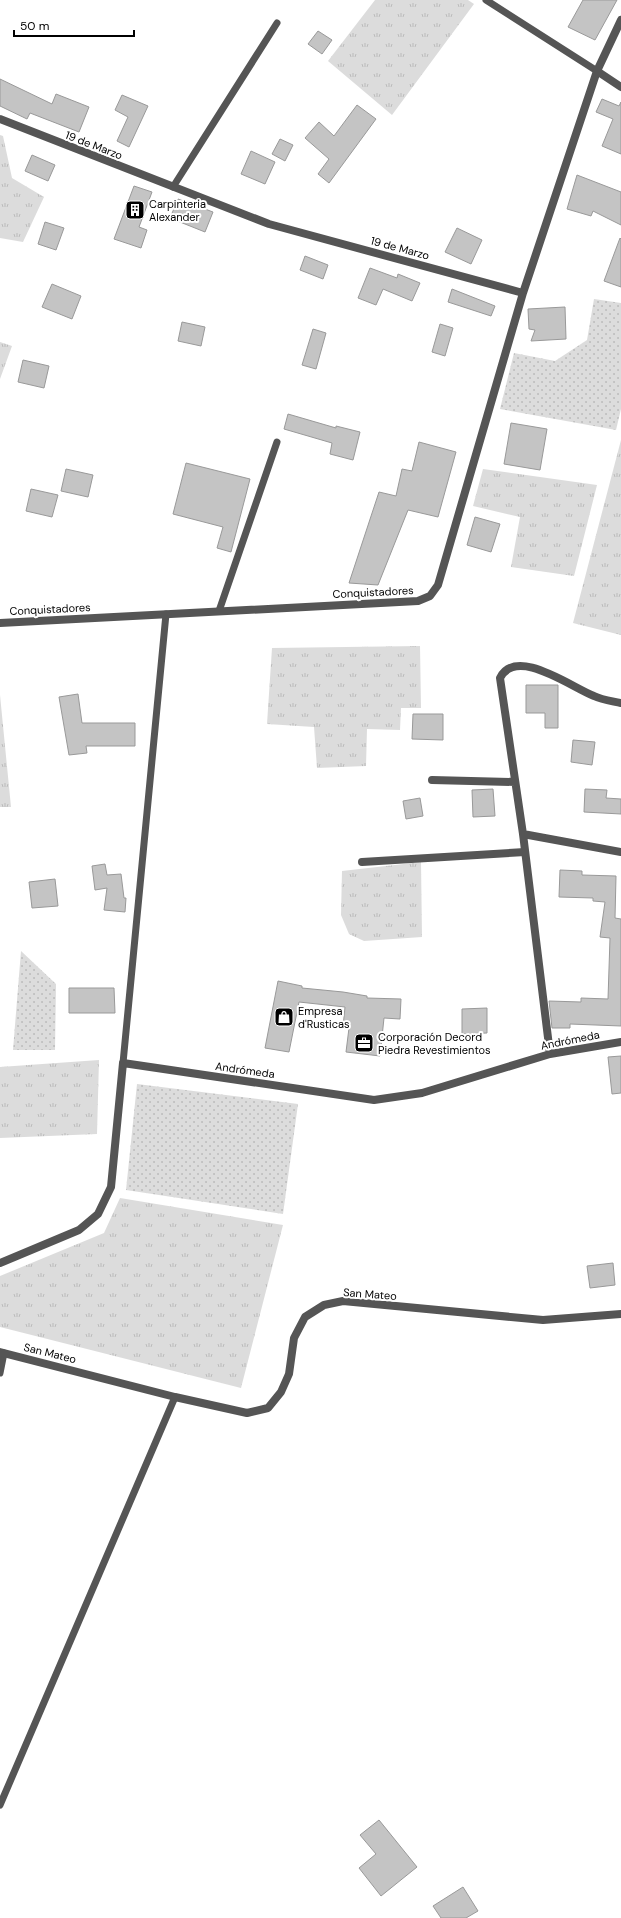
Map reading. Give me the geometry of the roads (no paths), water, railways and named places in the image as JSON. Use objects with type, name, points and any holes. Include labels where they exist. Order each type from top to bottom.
[{"type":"street","points":[[523,293],[597,71],[621,20]]},
{"type":"street","points":[[597,71],[621,87]]},
{"type":"street","name":"19 de Marzo","points":[[0,119],[269,224],[523,293]]},
{"type":"street","name":"Conquistadores","points":[[0,623],[418,601],[430,596],[438,585],[523,293]]},
{"type":"street","points":[[550,1054],[523,834],[500,678],[503,672],[511,666],[524,665],[595,697],[621,703]]},
{"type":"street","points":[[432,780],[515,782]]},
{"type":"street","points":[[523,834],[621,852]]},
{"type":"street","points":[[362,862],[525,852]]},
{"type":"street","name":"Andrómeda","points":[[123,1063],[374,1100],[422,1093],[550,1054],[621,1042]]},
{"type":"street","points":[[0,1263],[80,1230],[98,1214],[111,1187],[123,1063]]},
{"type":"street","name":"San Mateo","points":[[2,1352],[175,1397],[247,1413],[268,1408],[281,1392],[289,1374],[294,1338],[305,1317],[324,1305],[343,1301],[543,1320],[621,1314]]},
{"type":"lane","points":[[486,0],[597,71]]},
{"type":"lane","points":[[173,187],[277,23]]},
{"type":"lane","points":[[220,611],[277,442]]},
{"type":"lane","points":[[123,1063],[166,614]]},
{"type":"lane","points":[[0,1373],[2,1352]]},
{"type":"lane","points":[[0,1805],[175,1397]]},
{"type":"place","name":"Carpinteria Alexander","points":[[135,210]]},
{"type":"place","name":"Empresa d'Rusticas","points":[[284,1017]]},
{"type":"place","name":"Corporación Decord Piedra Revestimientos","points":[[364,1043]]}]
